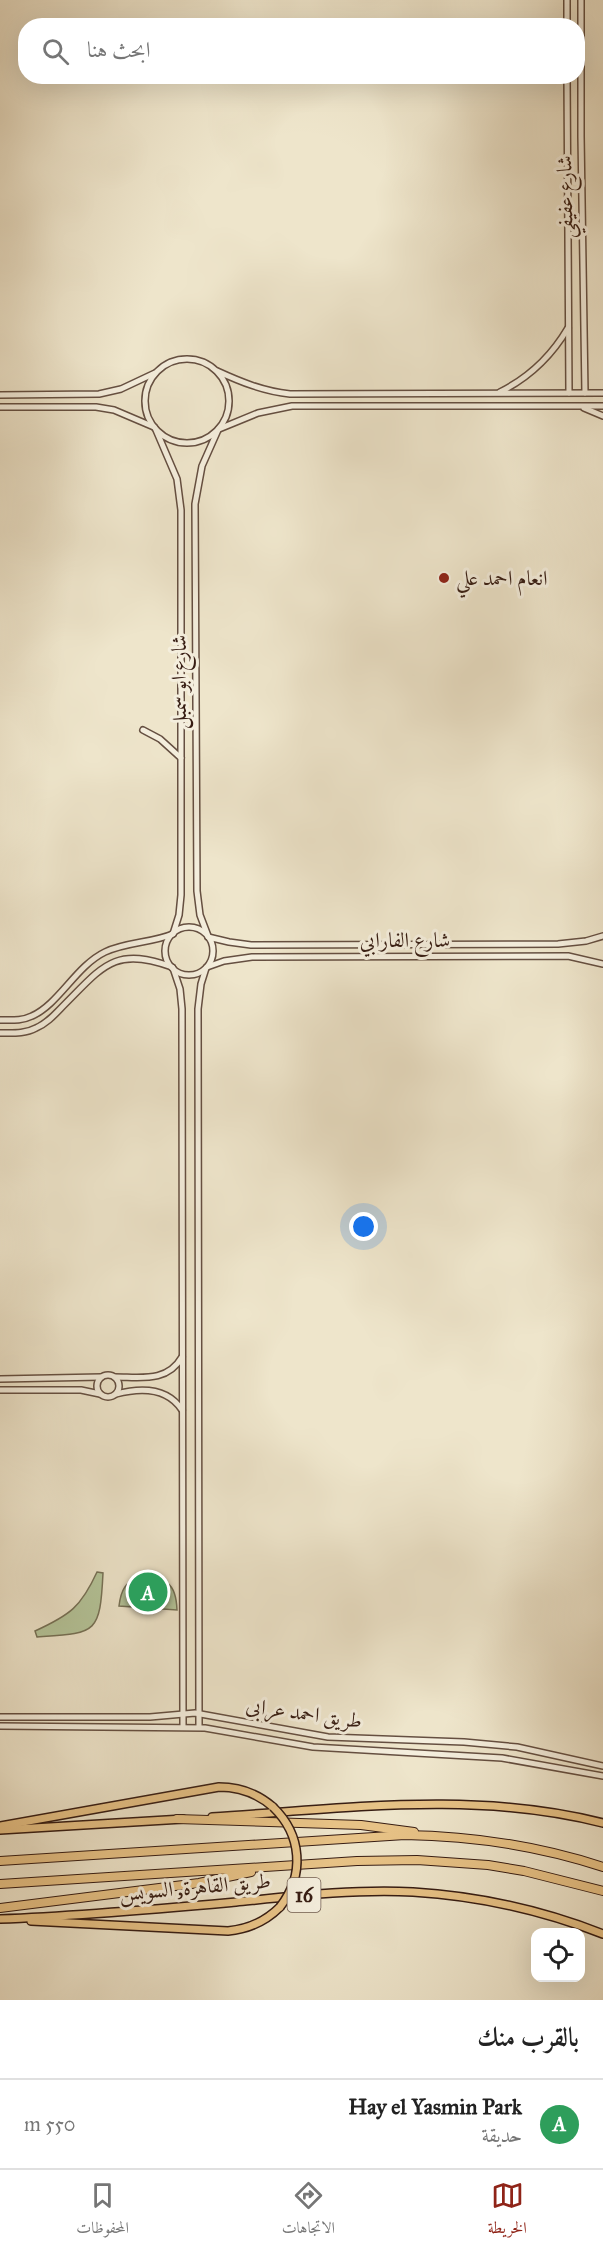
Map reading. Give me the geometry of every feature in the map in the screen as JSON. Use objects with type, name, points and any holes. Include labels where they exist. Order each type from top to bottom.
[{"type":"highway","points":[[0,1828],[219,1787],[245,1790],[273,1806],[291,1830],[297,1852],[294,1881],[280,1907],[260,1922],[245,1929],[228,1931],[70,1924],[14,1919]]},
{"type":"highway","points":[[0,1828],[464,1803],[526,1808],[603,1823]]},
{"type":"highway","points":[[177,1819],[368,1826],[401,1829],[427,1835]]},
{"type":"highway","name":"طريق القاهرة, السويس","points":[[0,1861],[427,1835],[524,1846],[603,1867]]},
{"type":"highway","name":"طريق القاهرة, السويس","points":[[0,1884],[385,1860],[453,1861],[524,1871],[603,1892]]},
{"type":"highway","points":[[0,1908],[192,1884],[239,1876],[266,1868]]},
{"type":"highway","name":"طريق القاهرة, السويس","points":[[0,1919],[144,1910],[345,1892],[390,1891],[447,1895],[502,1904],[546,1915],[603,1934]]},
{"type":"street","points":[[567,0],[567,18]]},
{"type":"street","name":"شارع عفيفي","points":[[581,0],[581,18]]},
{"type":"street","name":"شارع عفيفي","points":[[567,84],[569,393]]},
{"type":"street","name":"شارع عفيفي","points":[[580,84],[585,393]]},
{"type":"street","points":[[498,393],[527,377],[539,366],[551,354],[569,326]]},
{"type":"street","points":[[603,393],[280,393],[245,384],[201,361],[186,359],[170,363],[156,373],[121,389],[99,394],[3,395],[3,407],[105,408],[155,429],[173,441],[192,443],[201,441],[219,430],[258,413],[292,406],[603,406]]},
{"type":"street","points":[[217,371],[227,386],[229,395],[228,413],[219,430]]},
{"type":"street","points":[[155,429],[149,419],[145,400],[150,381],[156,373]]},
{"type":"street","points":[[483,393],[483,407]]},
{"type":"street","points":[[579,406],[603,416]]},
{"type":"street","name":"شارع ابو سمبل","points":[[155,429],[174,469],[180,490],[181,895],[179,915],[173,934]]},
{"type":"street","name":"شارع ابو سمبل","points":[[208,936],[200,915],[198,897],[196,492],[202,466],[219,430]]},
{"type":"street","points":[[181,625],[195,625]]},
{"type":"street","points":[[143,730],[168,745],[181,759]]},
{"type":"street","points":[[181,786],[196,786]]},
{"type":"street","points":[[0,1020],[22,1020],[39,1012],[79,972],[104,952],[124,945],[149,942],[184,928],[191,927],[208,936],[213,952],[206,968],[198,1000],[199,1727]]},
{"type":"street","points":[[173,934],[166,950],[180,989],[182,1009],[183,1727]]},
{"type":"street","name":"شارع الفارابي","points":[[208,936],[251,945],[550,944],[576,943],[603,936]]},
{"type":"street","points":[[550,944],[550,957]]},
{"type":"street","points":[[352,945],[352,957]]},
{"type":"street","name":"شارع الفارابي","points":[[206,968],[243,958],[550,957],[581,958],[603,964]]},
{"type":"street","points":[[0,1033],[20,1033],[43,1025],[101,968],[117,960],[142,958],[189,975],[206,968]]},
{"type":"street","points":[[183,1274],[198,1275]]},
{"type":"street","points":[[0,1379],[108,1375],[147,1378],[162,1375],[175,1367],[183,1355]]},
{"type":"street","points":[[99,1394],[97,1387],[101,1377]]},
{"type":"street","points":[[115,1377],[119,1383],[116,1394]]},
{"type":"street","points":[[0,1390],[81,1390],[106,1397],[143,1390],[162,1393],[174,1400],[183,1411]]},
{"type":"street","points":[[183,1476],[198,1476]]},
{"type":"street","name":"طريق احمد عرابى","points":[[0,1717],[150,1717],[199,1714],[315,1735],[451,1741],[540,1751],[603,1766]]},
{"type":"street","name":"طريق احمد عرابى","points":[[0,1726],[199,1727],[313,1747],[462,1755],[521,1761],[603,1776]]},
{"type":"street","points":[[313,1747],[315,1735]]},
{"type":"street","points":[[448,1755],[451,1741]]},
{"type":"street","points":[[462,1755],[464,1742]]},
{"type":"green space","points":[[97,1572],[103,1573],[102,1593],[100,1609],[91,1627],[72,1634],[37,1637],[35,1631],[66,1615],[80,1602]]},
{"type":"green space","points":[[140,1577],[163,1580],[168,1583],[174,1593],[177,1610],[119,1606],[125,1587]]},
{"type":"place","name":"انعام احمد علي","points":[[444,578]]},
{"type":"place","name":"Hay el Yasmin Park","points":[[148,1592]]}]
